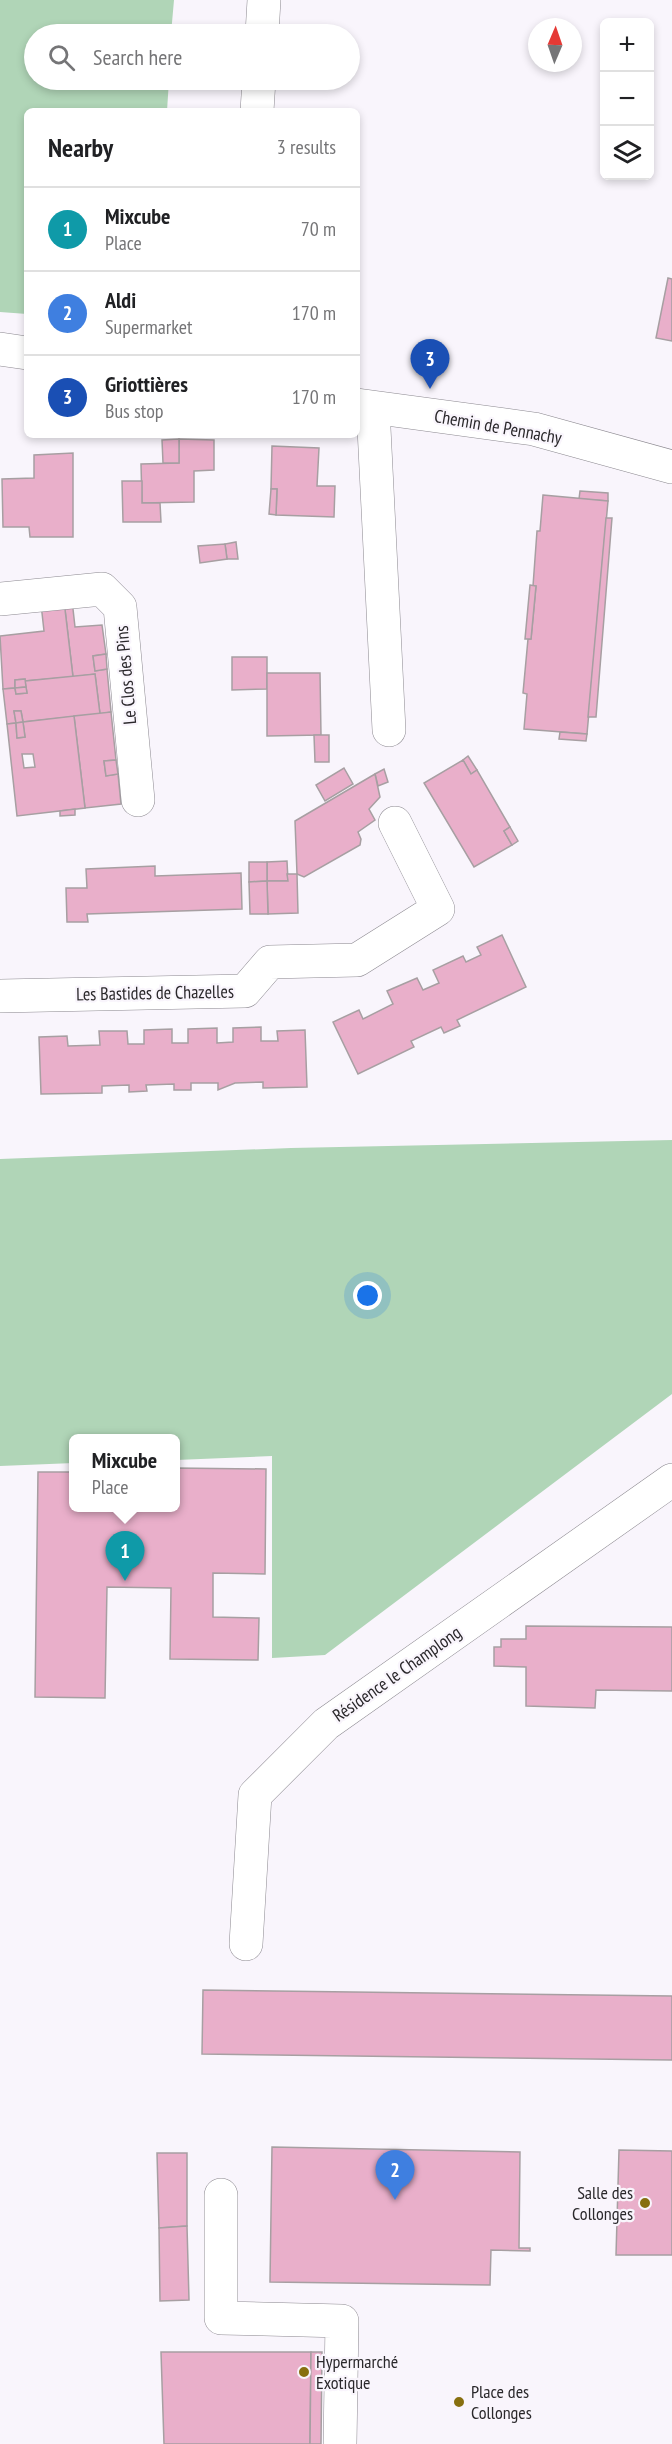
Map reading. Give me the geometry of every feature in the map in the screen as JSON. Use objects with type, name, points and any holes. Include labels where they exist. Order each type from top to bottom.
[{"type":"street","points":[[263,24],[264,0]]},
{"type":"street","points":[[257,108],[258,90]]},
{"type":"street","points":[[0,349],[24,352]]},
{"type":"street","points":[[365,407],[389,730]]},
{"type":"street","name":"Chemin de Pennachy","points":[[365,407],[534,429],[672,467]]},
{"type":"street","name":"Le Clos des Pins","points":[[0,599],[102,589],[120,607],[138,800]]},
{"type":"street","name":"Les Bastides de Chazelles","points":[[0,996],[246,991],[270,962],[357,960],[438,909],[395,823]]},
{"type":"street","name":"Résidence le Champlong","points":[[246,1944],[255,1795],[326,1724],[672,1480]]},
{"type":"street","points":[[220,2195],[221,2318],[342,2321],[340,2444]]},
{"type":"green space","points":[[0,0],[174,0],[172,24],[24,24],[24,90],[168,90],[167,108],[24,108],[24,314],[0,312]]},
{"type":"green space","points":[[672,1140],[672,1394],[325,1655],[272,1658],[272,1456],[180,1460],[180,1434],[69,1434],[69,1463],[0,1466],[0,1159],[291,1148]]},
{"type":"building","points":[[668,278],[672,279],[672,341],[656,338]]},
{"type":"building","points":[[179,439],[214,440],[214,470],[194,471],[194,502],[142,503],[141,464],[179,463]]},
{"type":"building","points":[[179,439],[179,463],[163,463],[162,440]]},
{"type":"building","points":[[272,446],[319,448],[317,486],[335,486],[334,517],[276,515],[277,489],[271,489]]},
{"type":"building","points":[[73,453],[73,537],[30,537],[29,527],[3,527],[2,479],[34,478],[34,455]]},
{"type":"building","points":[[122,481],[142,481],[142,503],[160,503],[161,522],[123,522]]},
{"type":"building","points":[[271,489],[277,489],[276,515],[269,514]]},
{"type":"building","points":[[580,491],[608,493],[608,501],[579,499]]},
{"type":"building","points":[[543,495],[608,501],[587,734],[524,729],[527,694],[523,693],[528,639],[531,639],[536,586],[533,586],[537,531],[540,531]]},
{"type":"building","points":[[606,518],[612,518],[596,717],[588,717]]},
{"type":"building","points":[[236,542],[238,559],[227,559],[225,544]]},
{"type":"building","points":[[225,544],[227,559],[200,563],[198,546]]},
{"type":"building","points":[[530,585],[536,586],[531,639],[525,639]]},
{"type":"building","points":[[72,600],[75,627],[102,625],[106,654],[93,656],[95,671],[107,669],[111,712],[100,714],[95,674],[73,677],[64,601]]},
{"type":"building","points":[[64,601],[73,677],[15,680],[15,688],[3,689],[0,636],[44,631],[41,604]]},
{"type":"building","points":[[106,654],[107,669],[95,671],[93,656]]},
{"type":"building","points":[[232,657],[267,657],[267,689],[232,690]]},
{"type":"building","points":[[267,673],[320,673],[321,735],[267,736]]},
{"type":"building","points":[[95,674],[100,714],[23,722],[21,711],[14,711],[16,723],[7,724],[3,689],[15,688],[16,694],[27,693],[25,681]]},
{"type":"building","points":[[25,679],[26,687],[15,688],[15,680]]},
{"type":"building","points":[[26,687],[27,693],[16,694],[15,688]]},
{"type":"building","points":[[14,711],[21,711],[23,722],[16,723]]},
{"type":"building","points":[[111,712],[116,760],[104,761],[106,776],[118,774],[121,804],[85,808],[74,716]]},
{"type":"building","points":[[74,716],[85,808],[17,816],[7,724],[16,723],[17,738],[25,737],[23,722]],"holes":[[[22,754],[33,754],[35,767],[24,768]]]},
{"type":"building","points":[[23,722],[25,737],[17,738],[16,723]]},
{"type":"building","points":[[560,732],[587,734],[586,741],[559,739]]},
{"type":"building","points":[[314,735],[329,735],[329,762],[315,762]]},
{"type":"building","points":[[468,756],[477,770],[471,774],[463,760]]},
{"type":"building","points":[[116,760],[118,774],[106,776],[104,761]]},
{"type":"building","points":[[463,760],[471,774],[477,770],[510,827],[504,831],[512,845],[474,867],[424,783]]},
{"type":"building","points":[[344,768],[353,784],[325,801],[316,785]]},
{"type":"building","points":[[384,769],[388,782],[378,786],[375,774]]},
{"type":"building","points":[[375,774],[380,797],[369,809],[375,820],[358,832],[361,839],[360,845],[304,877],[297,874],[295,821]]},
{"type":"building","points":[[75,809],[75,815],[60,816],[60,811]]},
{"type":"building","points":[[510,827],[518,841],[512,845],[504,831]]},
{"type":"building","points":[[287,861],[288,881],[267,881],[267,862]]},
{"type":"building","points":[[249,862],[267,862],[267,881],[249,882]]},
{"type":"building","points":[[155,866],[155,876],[241,873],[242,909],[87,914],[88,922],[67,922],[66,888],[87,888],[86,869]]},
{"type":"building","points":[[287,874],[297,874],[298,913],[268,914],[267,881],[288,881]]},
{"type":"building","points":[[267,881],[268,914],[250,914],[249,882]]},
{"type":"building","points":[[502,935],[526,987],[457,1020],[460,1026],[444,1033],[441,1027],[411,1041],[414,1047],[358,1074],[333,1022],[359,1010],[363,1019],[393,1004],[387,991],[417,978],[423,990],[439,983],[433,970],[463,956],[466,962],[481,955],[477,947]]},
{"type":"building","points":[[261,1027],[261,1041],[278,1041],[277,1031],[305,1030],[307,1087],[263,1088],[263,1082],[235,1083],[218,1090],[218,1083],[191,1083],[191,1090],[174,1090],[174,1084],[146,1085],[147,1091],[129,1092],[129,1085],[102,1086],[102,1093],[41,1094],[39,1037],[67,1036],[68,1046],[100,1045],[99,1031],[127,1031],[128,1044],[144,1044],[144,1030],[172,1029],[172,1043],[188,1043],[188,1029],[217,1028],[217,1043],[233,1042],[233,1028]]},
{"type":"building","points":[[180,1468],[266,1469],[265,1574],[213,1573],[213,1617],[259,1618],[258,1660],[170,1659],[171,1588],[107,1587],[105,1698],[35,1697],[38,1472],[69,1472],[69,1512],[180,1512]]},
{"type":"building","points":[[526,1626],[672,1627],[672,1691],[596,1690],[595,1708],[526,1706],[526,1667],[494,1666],[494,1647],[501,1647],[501,1639],[526,1639]]},
{"type":"building","points":[[203,1990],[672,1996],[672,2060],[202,2054]]},
{"type":"building","points":[[272,2147],[520,2152],[519,2248],[530,2248],[530,2251],[491,2250],[490,2285],[270,2282]]},
{"type":"building","name":"Salle des Collonges","points":[[619,2150],[672,2151],[672,2255],[616,2255]]},
{"type":"building","points":[[157,2153],[187,2153],[187,2226],[159,2228]]},
{"type":"building","points":[[187,2226],[189,2300],[160,2301],[159,2228]]},
{"type":"building","points":[[161,2352],[311,2352],[310,2444],[164,2444]]},
{"type":"building","points":[[311,2352],[322,2352],[321,2444],[310,2444]]},
{"type":"place","name":"Griottières","points":[[430,389]]},
{"type":"place","name":"Mixcube","points":[[125,1581]]},
{"type":"place","name":"Aldi","points":[[395,2200]]},
{"type":"place","name":"Salle des Collonges","points":[[645,2203]]},
{"type":"place","name":"Hypermarché Exotique","points":[[304,2372]]},
{"type":"place","name":"Place des Collonges","points":[[459,2402]]}]
